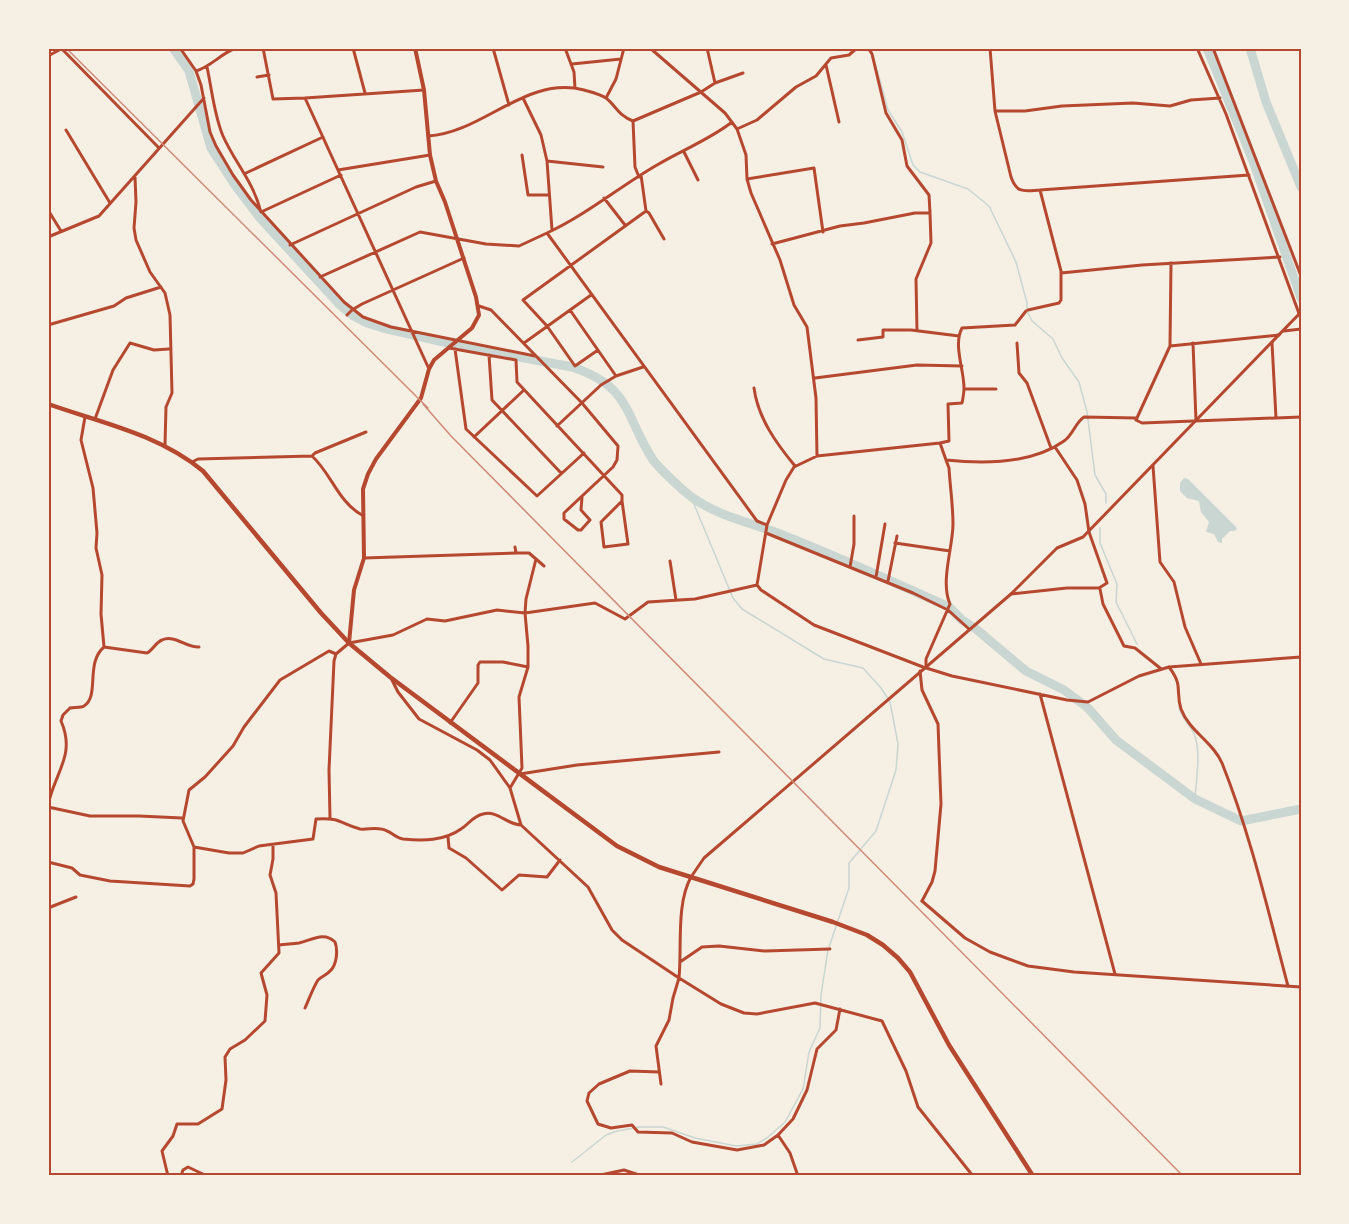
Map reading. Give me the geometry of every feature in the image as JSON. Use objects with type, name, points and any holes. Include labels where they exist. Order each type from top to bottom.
[{"type":"main road","points":[[349,643],[354,590],[364,558],[363,489],[368,474],[376,459],[421,398],[429,369],[434,360],[459,340],[477,321],[479,306],[458,239],[436,181],[430,155],[424,90],[415,48]]},
{"type":"main road","points":[[48,404],[128,429],[165,445],[192,462],[203,471],[321,613],[349,643],[450,723],[617,846],[651,864],[836,923],[867,934],[883,945],[910,972],[949,1045],[1033,1176]]},
{"type":"street","points":[[48,56],[61,48],[159,148]]},
{"type":"street","points":[[180,48],[196,71],[210,132],[216,146],[250,200],[352,310],[375,322],[536,357]]},
{"type":"street","points":[[221,48],[223,53]]},
{"type":"street","points":[[196,71],[207,67],[223,53],[236,48]]},
{"type":"street","points":[[263,48],[273,99],[424,90]]},
{"type":"street","points":[[353,48],[365,93]]},
{"type":"street","points":[[493,48],[509,105]]},
{"type":"street","points":[[565,48],[572,64],[575,88]]},
{"type":"street","points":[[606,98],[616,79],[624,48]]},
{"type":"street","points":[[650,48],[700,92],[737,129],[746,155],[747,179],[780,260],[794,305],[807,327],[814,378],[817,456]]},
{"type":"street","points":[[707,48],[715,83]]},
{"type":"street","points":[[737,129],[757,120],[796,87],[816,76],[831,58],[849,55],[856,48]]},
{"type":"street","points":[[868,48],[872,54],[886,113],[902,140],[907,166],[929,195],[931,243],[916,279],[917,331]]},
{"type":"street","points":[[990,48],[995,111],[1014,187],[1023,191],[1249,175]]},
{"type":"street","points":[[1197,48],[1220,98],[1301,319]]},
{"type":"street","points":[[1213,48],[1301,276]]},
{"type":"street","points":[[572,64],[621,59]]},
{"type":"street","points":[[826,65],[839,122]]},
{"type":"street","points":[[207,67],[224,139],[246,173],[258,197],[261,212]]},
{"type":"street","points":[[428,136],[445,135],[471,125],[543,90],[575,88],[606,98],[623,118],[633,121],[700,92],[715,83],[743,73]]},
{"type":"street","points":[[257,77],[269,75]]},
{"type":"street","points":[[48,237],[99,216],[204,98]]},
{"type":"street","points":[[305,98],[429,369]]},
{"type":"street","points":[[523,98],[540,135],[547,160],[552,230]]},
{"type":"street","points":[[995,111],[1133,103],[1170,106],[1191,100],[1220,98]]},
{"type":"street","points":[[633,121],[635,167],[640,176],[646,211],[664,239]]},
{"type":"street","points":[[320,277],[420,232],[486,244],[519,246],[583,213],[658,164],[717,134],[732,122]]},
{"type":"street","points":[[66,130],[110,204]]},
{"type":"street","points":[[246,173],[323,137]]},
{"type":"street","points":[[684,152],[698,180]]},
{"type":"street","points":[[338,170],[430,155]]},
{"type":"street","points":[[522,155],[528,195],[548,195]]},
{"type":"street","points":[[547,160],[603,167]]},
{"type":"street","points":[[747,179],[814,168],[823,232]]},
{"type":"street","points":[[261,212],[341,175]]},
{"type":"street","points":[[135,177],[134,233],[150,272],[169,303],[172,393],[166,407],[165,445]]},
{"type":"street","points":[[290,245],[416,187],[436,181]]},
{"type":"street","points":[[1040,190],[1062,273],[1059,303],[1027,310],[1015,325],[962,328],[958,336],[964,389],[962,403],[948,404],[949,441],[817,456],[795,466],[786,480],[767,525],[757,585],[761,591],[814,625],[952,676],[1079,702],[1088,702],[1160,668],[1301,657]]},
{"type":"street","points":[[604,198],[625,225]]},
{"type":"street","points":[[48,210],[62,231]]},
{"type":"street","points":[[598,350],[575,366],[547,326],[523,300],[646,211]]},
{"type":"street","points":[[772,244],[840,226],[915,213],[930,213]]},
{"type":"street","points":[[547,233],[757,521],[767,525]]},
{"type":"street","points":[[1062,273],[1171,263],[1280,257]]},
{"type":"street","points":[[347,315],[352,310],[393,290],[464,258]]},
{"type":"street","points":[[1136,418],[1170,346],[1171,263]]},
{"type":"street","points":[[48,325],[114,306],[126,298],[161,287]]},
{"type":"street","points":[[524,344],[591,295]]},
{"type":"street","points":[[479,306],[491,310],[582,403],[618,446],[617,460],[605,475],[564,513],[564,519],[578,530],[581,530],[590,520],[581,510],[582,497]]},
{"type":"street","points":[[570,310],[616,376]]},
{"type":"street","points":[[661,1084],[656,1046],[669,1020],[679,978],[684,896],[691,877],[704,858],[1011,594],[1057,548],[1076,541],[1089,532],[1300,313]]},
{"type":"street","points":[[1284,331],[1301,329]]},
{"type":"street","points":[[858,340],[883,337],[883,330],[958,336]]},
{"type":"street","points":[[1170,346],[1279,335]]},
{"type":"street","points":[[1193,342],[1196,422]]},
{"type":"street","points":[[95,419],[113,370],[130,343],[154,350],[170,348]]},
{"type":"street","points":[[1011,594],[1067,588],[1099,588],[1107,584],[1089,532],[1085,504],[1077,480],[1053,448],[1027,383],[1019,373],[1017,343]]},
{"type":"street","points":[[1272,343],[1276,418]]},
{"type":"street","points":[[449,348],[516,360],[517,382],[622,495],[628,544],[604,547],[601,522],[622,501]]},
{"type":"street","points":[[455,349],[466,429],[537,496],[584,453]]},
{"type":"street","points":[[489,354],[492,400],[561,473]]},
{"type":"street","points":[[814,378],[917,365],[962,366]]},
{"type":"street","points":[[557,426],[602,384],[616,376],[643,367]]},
{"type":"street","points":[[754,388],[762,418],[781,449],[795,466]]},
{"type":"street","points":[[964,389],[996,389]]},
{"type":"street","points":[[474,437],[524,390]]},
{"type":"street","points":[[946,460],[979,463],[1015,460],[1053,448],[1066,440],[1076,424],[1084,417],[1090,416],[1136,418],[1142,423],[1301,417]]},
{"type":"street","points":[[85,417],[81,440],[93,488],[97,532],[95,540],[102,575],[100,614],[104,647],[95,657],[93,687],[87,703],[82,707],[67,709],[63,715],[62,721],[67,731],[67,749],[65,761],[53,786],[48,806],[90,816],[182,818]]},
{"type":"street","points":[[192,462],[198,459],[312,456],[366,432]]},
{"type":"street","points":[[925,666],[950,605],[948,586],[953,522],[946,460],[940,443]]},
{"type":"street","points":[[312,456],[318,461],[343,499],[362,515]]},
{"type":"street","points":[[1153,466],[1160,562],[1174,582],[1185,627],[1201,664]]},
{"type":"street","points":[[850,567],[854,516]]},
{"type":"street","points":[[876,577],[885,524]]},
{"type":"street","points":[[766,532],[888,582],[948,610],[969,629]]},
{"type":"street","points":[[888,582],[897,536]]},
{"type":"street","points":[[895,543],[950,551]]},
{"type":"street","points":[[515,547],[516,553]]},
{"type":"street","points":[[364,558],[530,553],[544,566]]},
{"type":"street","points":[[510,788],[522,768],[519,697],[528,667],[525,613],[536,560]]},
{"type":"street","points":[[670,561],[676,600]]},
{"type":"street","points":[[330,818],[329,770],[336,654],[349,643],[393,635],[427,619],[445,621],[497,610],[525,613],[595,603],[625,619],[648,602],[676,600],[757,585]]},
{"type":"street","points":[[1099,588],[1103,604],[1124,646],[1135,648],[1160,668]]},
{"type":"street","points":[[104,647],[147,653],[151,652],[160,640],[169,638],[193,647],[200,647]]},
{"type":"street","points":[[48,862],[72,868],[80,874],[110,881],[190,886],[193,884],[194,847],[182,818],[189,790],[205,777],[233,746],[244,727],[280,680],[329,651],[336,654]]},
{"type":"street","points":[[450,723],[478,683],[480,662],[502,662],[528,667]]},
{"type":"street","points":[[1168,667],[1178,680],[1181,710],[1221,760],[1244,821],[1288,986]]},
{"type":"street","points":[[920,671],[922,690],[938,724],[941,804],[935,871],[922,901],[965,938],[990,952],[1029,966],[1074,972],[1301,987]]},
{"type":"street","points":[[390,677],[398,692],[419,719],[477,750],[490,760],[510,788],[522,825],[588,887],[612,930],[622,940],[721,1004],[744,1013],[757,1014],[817,1003],[882,1021],[906,1071],[918,1107],[973,1176]]},
{"type":"street","points":[[1040,694],[1115,975]]},
{"type":"street","points":[[518,774],[577,765],[719,752]]},
{"type":"street","points":[[194,847],[243,853],[259,846],[313,839],[316,819],[330,818],[361,829],[386,830],[401,839],[448,837],[476,816],[486,813],[522,825]]},
{"type":"street","points":[[448,837],[447,843],[452,851],[466,858],[502,890],[519,875],[547,877],[560,860]]},
{"type":"street","points":[[168,1176],[162,1151],[173,1136],[177,1124],[198,1124],[222,1109],[226,1080],[225,1057],[230,1049],[245,1040],[265,1022],[267,995],[261,973],[279,953],[276,893],[270,875],[273,846]]},
{"type":"street","points":[[48,908],[76,897]]},
{"type":"street","points":[[279,945],[316,937],[328,937],[335,942],[334,966],[317,982],[305,1008]]},
{"type":"street","points":[[680,962],[702,947],[718,946],[765,951],[829,948]]},
{"type":"street","points":[[659,1072],[630,1071],[599,1084],[589,1093],[587,1101],[598,1124],[606,1128],[632,1125],[636,1131],[672,1133],[692,1142],[737,1150],[764,1145],[778,1135],[794,1117],[807,1090],[817,1049],[836,1030],[840,1009]]},
{"type":"street","points":[[778,1135],[790,1153],[798,1176]]},
{"type":"street","points":[[181,1176],[183,1170],[188,1167],[207,1176]]},
{"type":"street","points":[[596,1176],[624,1170],[642,1176]]},
{"type":"shaded area","points":[[1184,478],[1188,479],[1237,528],[1222,539],[1222,543],[1218,542],[1214,534],[1206,532],[1209,522],[1201,512],[1199,501],[1187,498],[1180,491],[1180,483]]},
{"type":"waterway","points":[[173,48],[189,71],[211,148],[235,185],[260,218],[339,304],[352,315],[383,328],[461,346],[572,367],[592,375],[616,393],[624,404],[656,464],[684,491],[704,505],[827,553],[949,607],[1026,671],[1064,690],[1088,708],[1116,740],[1195,799],[1241,821],[1301,809]]},
{"type":"waterway","points":[[871,48],[888,110],[902,132],[913,165],[920,172],[968,189],[989,206],[1016,262],[1027,311],[1032,321],[1053,339],[1062,358],[1079,382],[1087,412],[1095,475],[1106,494],[1106,503]]},
{"type":"waterway","points":[[1207,48],[1253,161],[1301,298]]},
{"type":"waterway","points":[[1250,48],[1266,102],[1301,187]]},
{"type":"waterway","points":[[572,1162],[606,1135],[617,1131],[640,1127],[663,1127],[695,1138],[736,1146],[757,1144],[785,1122],[803,1089],[809,1052],[820,1028],[821,995],[828,950],[849,888],[849,863],[876,831],[896,770],[898,744],[890,702],[881,688],[863,668],[824,659],[742,609],[733,598],[691,497]]},
{"type":"waterway","points":[[1100,528],[1100,543],[1117,584],[1116,602],[1137,644]]},
{"type":"waterway","points":[[1179,706],[1197,743],[1195,799]]},
{"type":"railway","points":[[66,48],[428,408]]},
{"type":"railway","points":[[423,404],[451,436],[1183,1176]]}]
